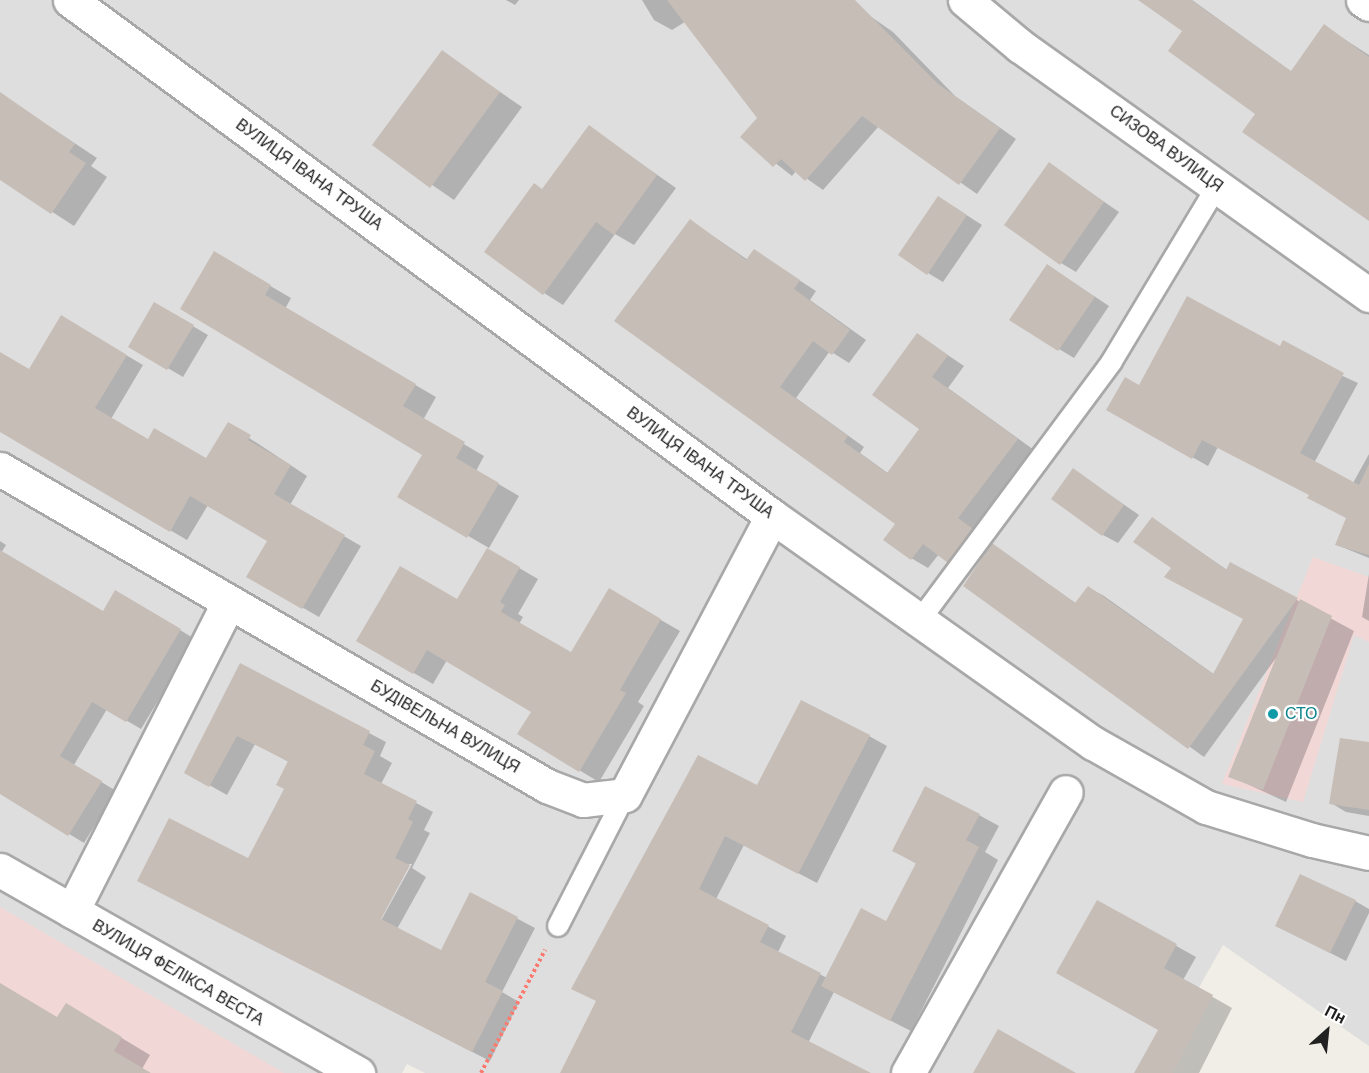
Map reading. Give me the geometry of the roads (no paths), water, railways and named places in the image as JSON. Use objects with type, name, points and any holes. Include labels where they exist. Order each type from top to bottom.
[{"type":"street","name":"ВУЛИЦЯ ІВАНА ТРУША","points":[[70,0],[772,516],[1093,743],[1206,807],[1312,840],[1369,853]]},
{"type":"street","name":"СИЗОВА ВУЛИЦЯ","points":[[965,0],[1020,46],[1369,295]]},
{"type":"street","points":[[1363,0],[1369,4]]},
{"type":"street","name":"БУДІВЕЛЬНА ВУЛИЦЯ","points":[[0,468],[228,603],[548,786],[583,800],[625,795]]},
{"type":"street","points":[[625,795],[772,516]]},
{"type":"street","points":[[72,911],[228,603]]},
{"type":"street","points":[[908,1073],[1066,792]]},
{"type":"street","name":"ВУЛИЦЯ ФЕЛІКСА ВЕСТА","points":[[0,870],[358,1073]]},
{"type":"lane","points":[[920,620],[1112,361],[1217,186]]},
{"type":"lane","points":[[558,926],[625,795]]},
{"type":"place","name":"СТО","points":[[1273,714]]}]
